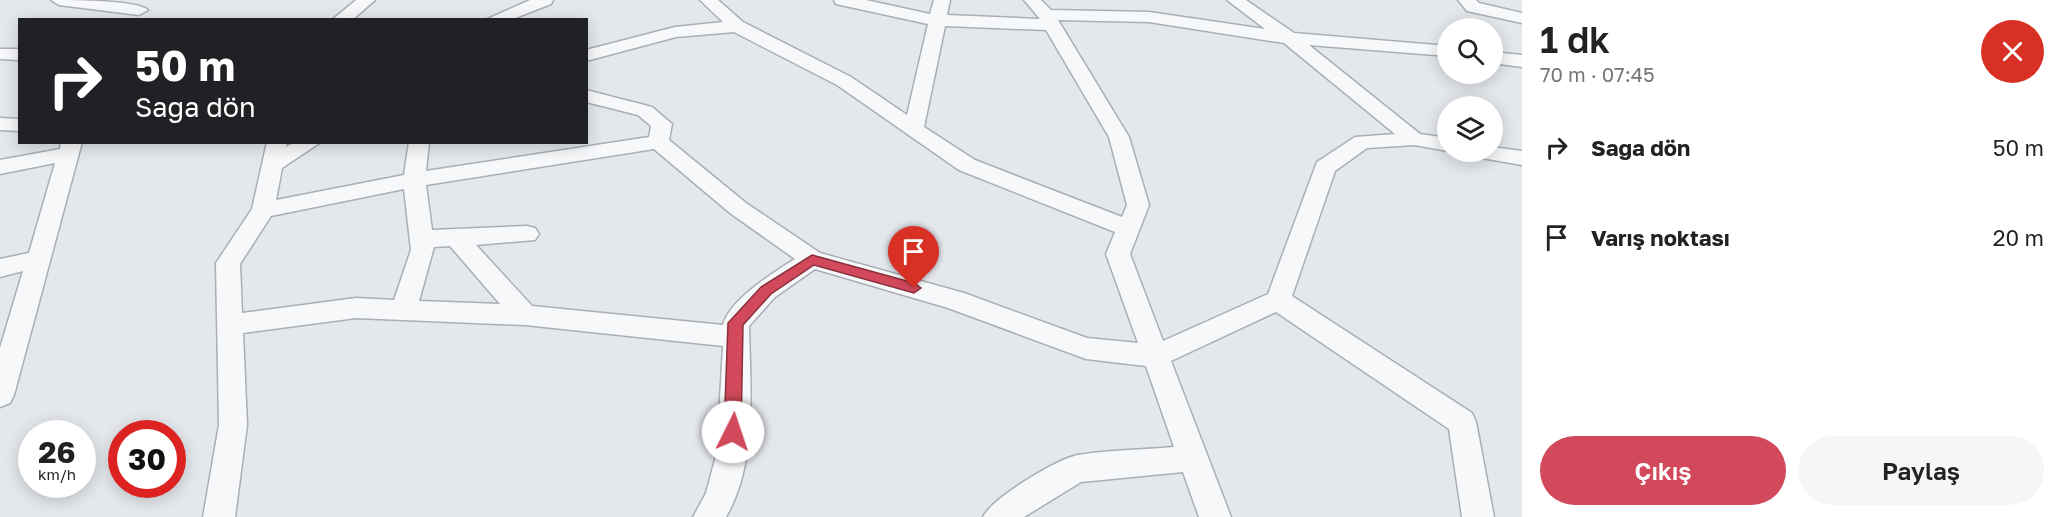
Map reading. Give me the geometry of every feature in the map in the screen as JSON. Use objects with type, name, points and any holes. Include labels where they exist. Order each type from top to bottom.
[{"type":"street","points":[[59,0],[140,10]]},
{"type":"street","points":[[343,18],[367,0]]},
{"type":"street","points":[[708,0],[737,26],[844,81],[967,165],[1129,229]]},
{"type":"street","points":[[842,0],[936,20],[1043,13],[1149,17],[1289,38],[1437,50]]},
{"type":"street","points":[[914,128],[942,0]]},
{"type":"street","points":[[1235,0],[1289,38],[1414,139]]},
{"type":"street","points":[[1466,0],[1473,7],[1522,18]]},
{"type":"street","points":[[500,18],[538,8]]},
{"type":"street","points":[[1043,13],[1119,137],[1138,205],[1118,254],[1215,517]]},
{"type":"street","points":[[588,55],[675,32],[737,26]]},
{"type":"street","points":[[0,54],[18,55]]},
{"type":"street","points":[[1503,58],[1522,61]]},
{"type":"street","points":[[588,97],[645,111],[662,124],[658,142]]},
{"type":"street","points":[[0,124],[18,125]]},
{"type":"street","points":[[263,210],[414,180],[658,142],[738,208],[812,260],[955,300],[1086,348],[1156,356],[1278,300],[1325,167],[1362,142],[1414,139],[1437,143]]},
{"type":"street","points":[[219,517],[233,425],[228,263],[263,210],[275,153],[304,144]]},
{"type":"street","points":[[403,310],[423,250],[414,180],[419,144]]},
{"type":"street","points":[[0,167],[70,148]]},
{"type":"street","points":[[0,395],[10,322],[39,259],[70,148]]},
{"type":"street","points":[[1503,155],[1522,158]]},
{"type":"street","points":[[422,239],[527,234]]},
{"type":"street","points":[[456,238],[525,315]]},
{"type":"street","points":[[0,268],[39,259]]},
{"type":"street","points":[[709,517],[719,504],[731,453],[736,323],[766,290],[812,260]]},
{"type":"street","points":[[1278,300],[1462,422],[1478,517]]},
{"type":"street","points":[[230,325],[356,308],[525,315],[736,337]]},
{"type":"street","points":[[999,517],[1023,498],[1076,469],[1194,458]]},
{"type":"route","points":[[733,432],[736,391],[736,323],[766,290],[812,260],[914,288]]}]
